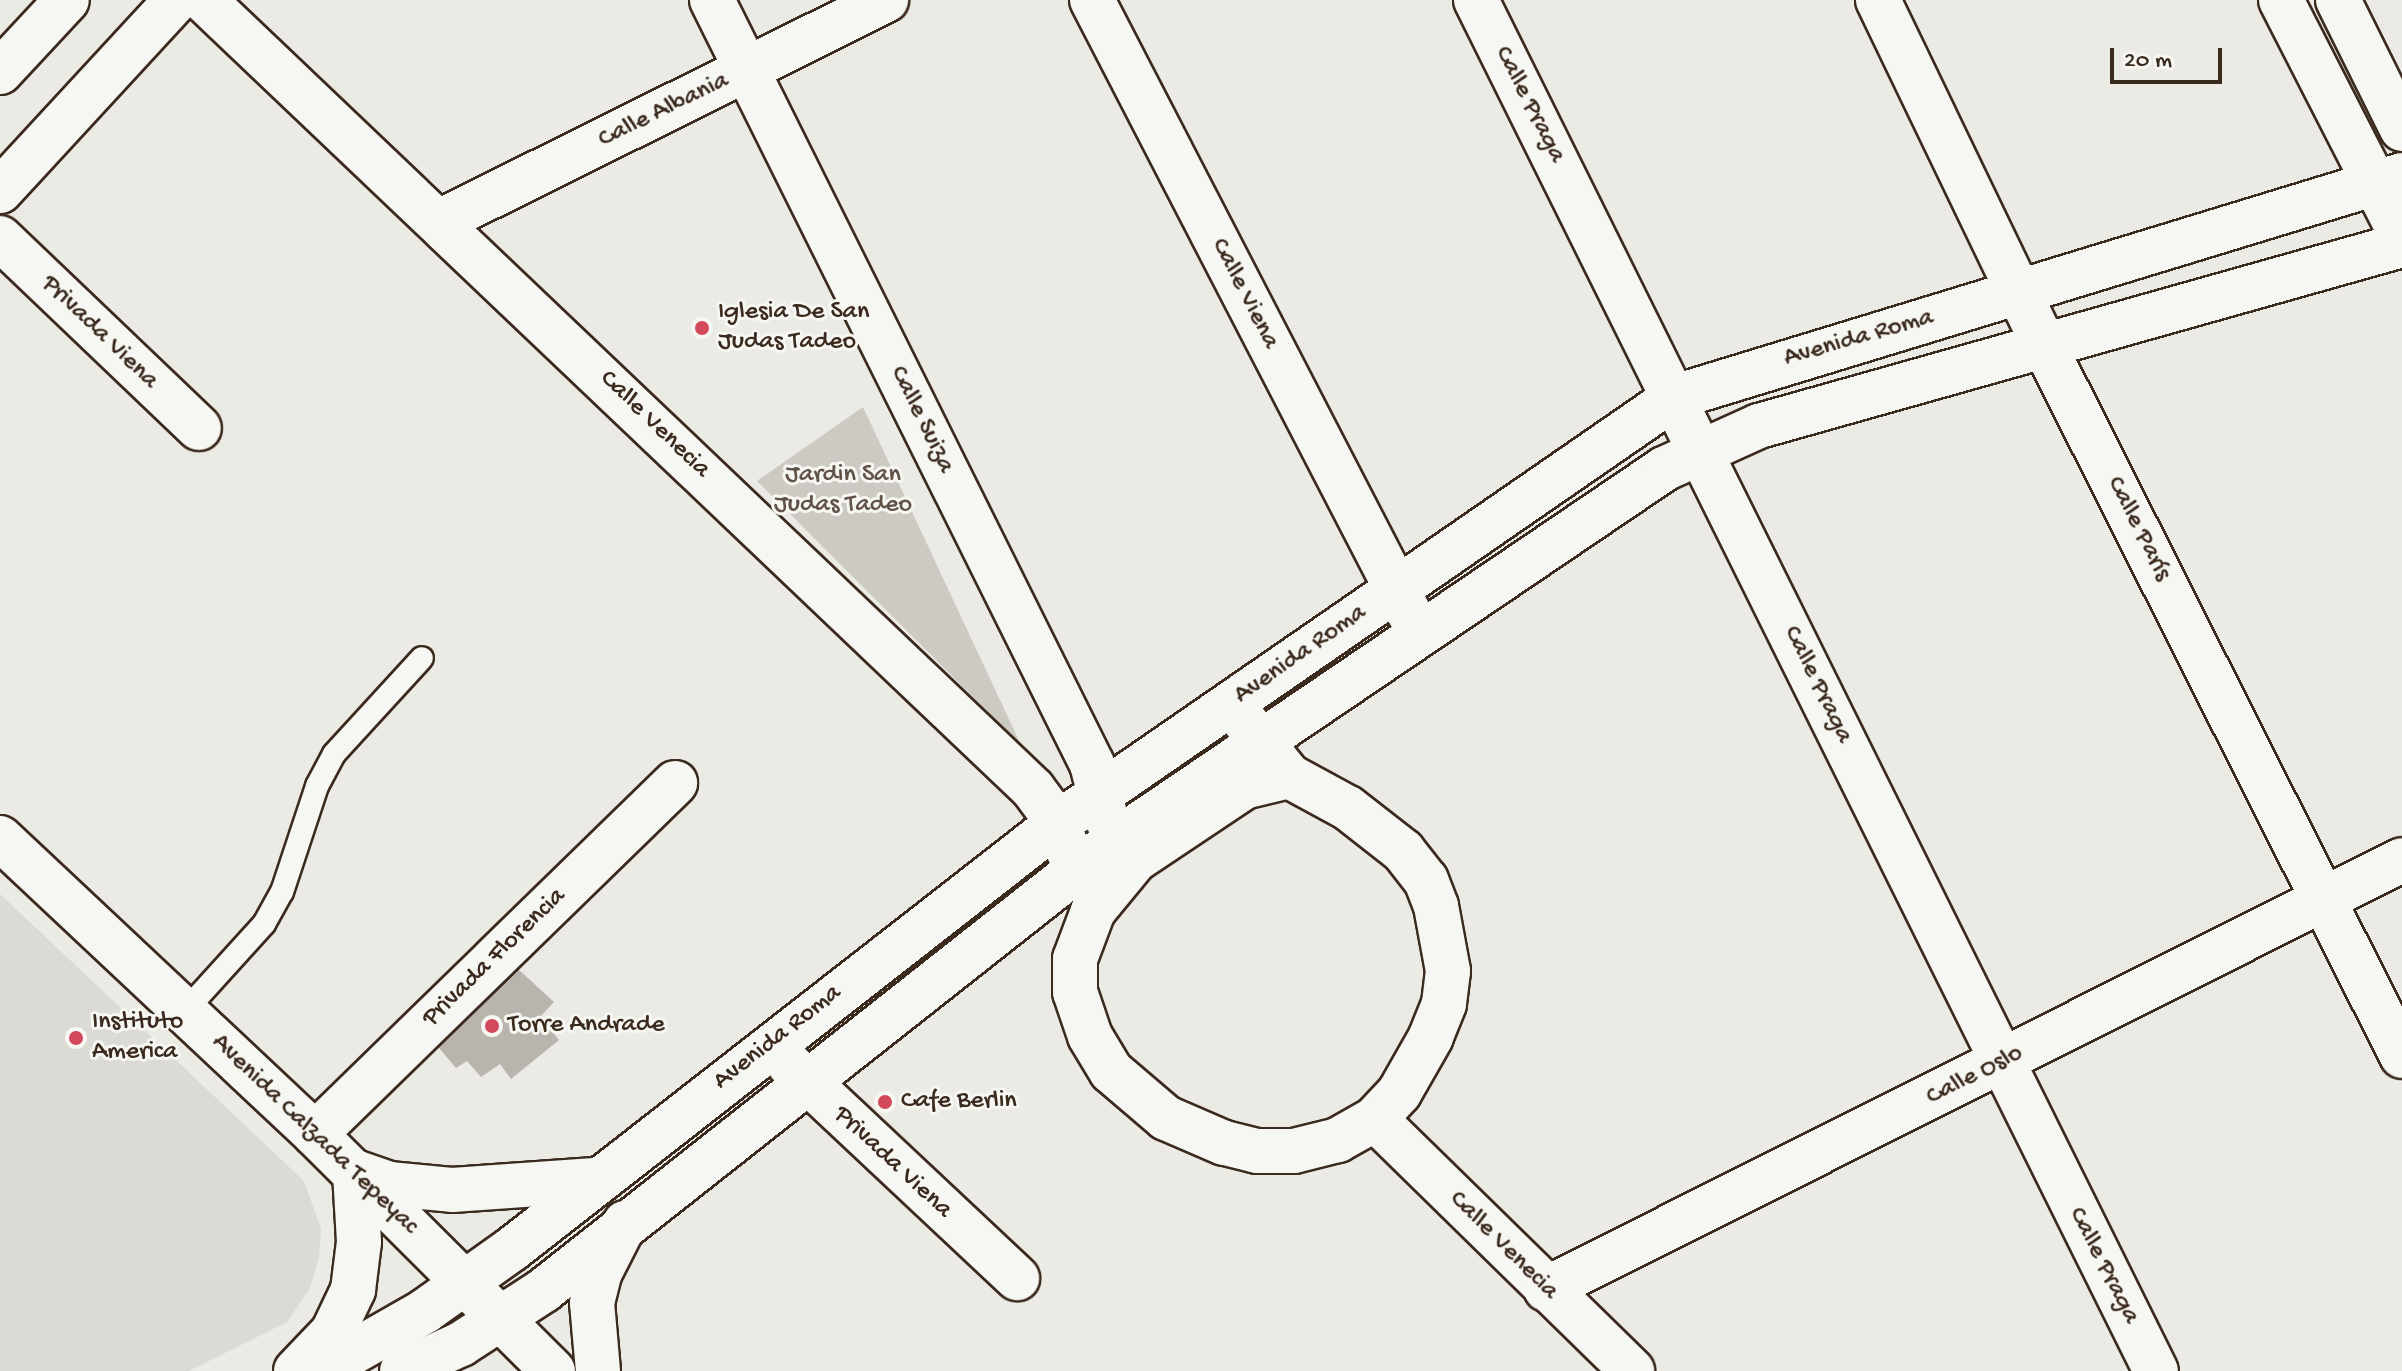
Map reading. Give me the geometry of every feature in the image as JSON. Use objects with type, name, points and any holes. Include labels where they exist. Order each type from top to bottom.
[{"type":"street","points":[[0,72],[67,0]]},
{"type":"street","points":[[0,191],[176,0]]},
{"type":"street","name":"Calle Venecia","points":[[204,0],[441,221],[1033,789],[1096,869]]},
{"type":"street","name":"Calle Suiza","points":[[712,0],[1102,790],[1096,869]]},
{"type":"street","name":"Calle Albania","points":[[441,221],[886,0]]},
{"type":"street","name":"Calle Viena","points":[[1092,0],[1420,633]]},
{"type":"street","name":"Calle Praga","points":[[1476,0],[1702,448],[2000,1064],[2156,1371]]},
{"type":"street","name":"Calle París","points":[[1878,0],[2044,345],[2325,896],[2402,1056]]},
{"type":"street","points":[[2281,0],[2389,179],[2402,236]]},
{"type":"street","points":[[2338,0],[2402,129]]},
{"type":"street","name":"Avenida Roma","points":[[320,1371],[466,1282],[1102,790],[1233,704],[1396,587],[1675,397],[2389,179]]},
{"type":"street","name":"Privada Viena","points":[[0,238],[199,428]]},
{"type":"street","name":"Avenida Roma","points":[[402,1371],[505,1318],[625,1223],[1096,869],[1259,741],[1702,448],[1759,426],[2402,245]]},
{"type":"street","points":[[1233,704],[1289,776],[1348,808],[1403,851],[1426,880],[1445,937],[1444,1004],[1416,1067],[1375,1119],[1338,1140],[1294,1151],[1257,1151],[1195,1132],[1138,1098],[1111,1071],[1090,1036],[1075,992],[1075,959],[1096,869],[1135,860],[1210,806],[1244,787],[1289,776]]},
{"type":"street","name":"Privada Florencia","points":[[315,1134],[675,783]]},
{"type":"street","name":"Avenida Calzada Tepeyac","points":[[0,838],[355,1172],[505,1318],[553,1371]]},
{"type":"street","name":"Calle Oslo","points":[[1546,1289],[2402,860]]},
{"type":"street","name":"Privada Viena","points":[[770,1044],[809,1085],[1017,1278]]},
{"type":"street","name":"Calle Venecia","points":[[1375,1119],[1632,1371]]},
{"type":"street","points":[[296,1371],[333,1332],[353,1290],[359,1242],[355,1172],[389,1184],[452,1190],[595,1180]]},
{"type":"street","points":[[598,1371],[592,1303],[600,1272],[625,1223]]},
{"type":"lane","points":[[185,1011],[264,924],[282,892],[317,786],[334,754],[422,658]]},
{"type":"shaded area","name":"Instituto America","points":[[0,894],[304,1181],[321,1229],[319,1257],[310,1288],[287,1322],[189,1371],[0,1371]]},
{"type":"green space","name":"Jardin San Judas Tadeo","points":[[863,407],[1021,745],[757,481]]},
{"type":"building","name":"Torre Andrade","points":[[506,958],[554,1002],[540,1017],[559,1040],[511,1079],[500,1064],[481,1077],[467,1061],[456,1068],[428,1035]]},
{"type":"place","name":"Iglesia De San Judas Tadeo","points":[[702,328]]},
{"type":"place","name":"Torre Andrade","points":[[492,1026]]},
{"type":"place","name":"Instituto America","points":[[76,1038]]},
{"type":"place","name":"Cafe Berlin","points":[[885,1102]]}]
